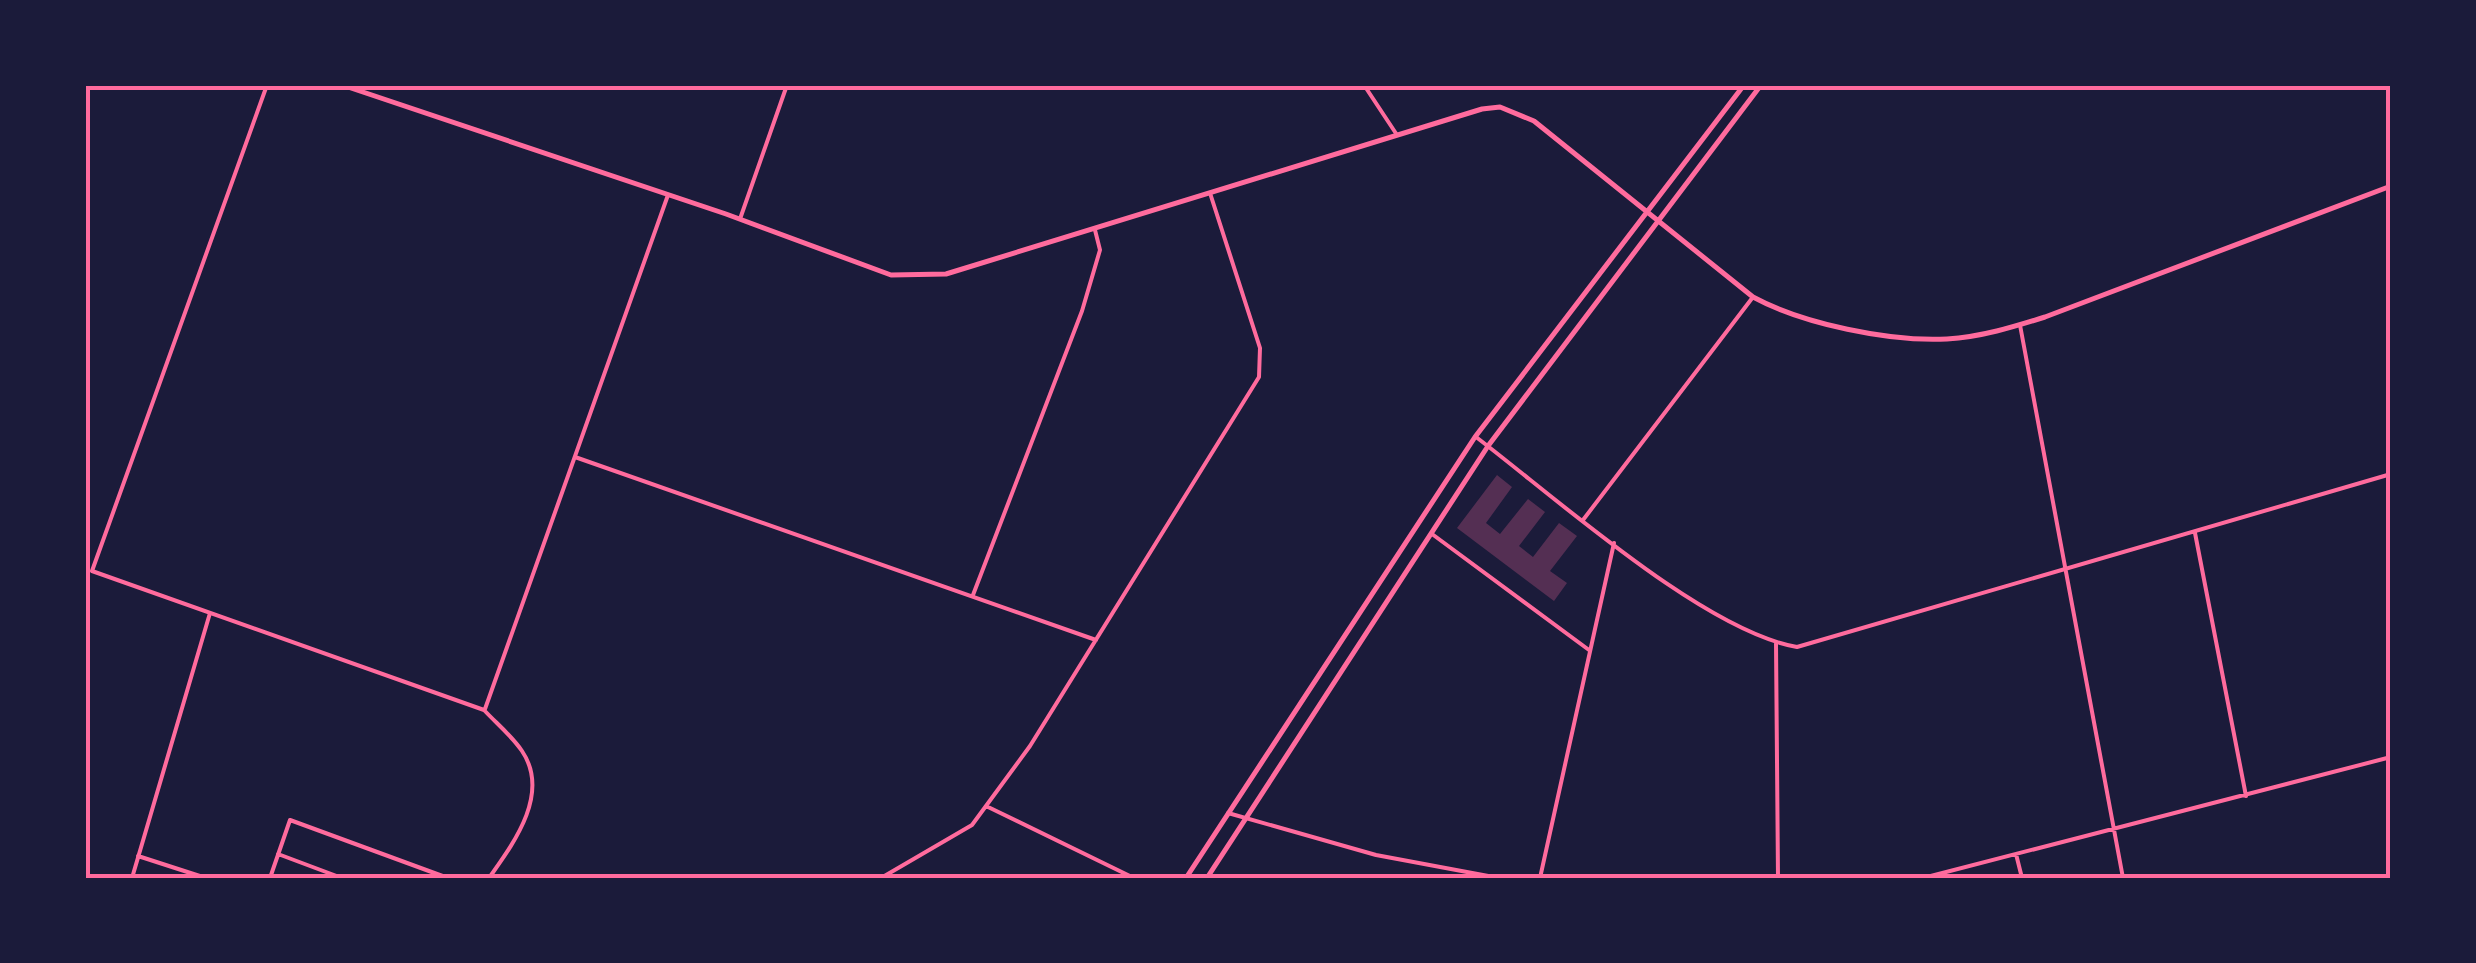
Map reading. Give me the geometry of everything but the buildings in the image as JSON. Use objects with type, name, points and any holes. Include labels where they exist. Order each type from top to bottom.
[{"type":"street","points":[[267,85],[92,572],[484,710],[523,752],[530,773],[528,814],[518,838],[489,878]]},
{"type":"street","points":[[342,85],[740,219],[892,275],[913,278],[946,274],[1096,230],[1482,108],[1517,112],[1754,297],[1784,314],[1858,330],[1944,339],[2020,325],[2391,186]]},
{"type":"street","points":[[740,219],[788,85]]},
{"type":"street","points":[[1364,85],[1397,134]]},
{"type":"street","points":[[1186,878],[1476,437],[1744,85]]},
{"type":"street","points":[[1206,878],[1488,446],[1761,85]]},
{"type":"street","points":[[881,878],[972,826],[1096,640],[1259,377],[1260,348],[1210,192]]},
{"type":"street","points":[[484,710],[668,195]]},
{"type":"street","points":[[972,594],[1082,311],[1100,250],[1096,230]]},
{"type":"street","points":[[1583,520],[1754,297]]},
{"type":"street","points":[[2020,325],[2123,878]]},
{"type":"street","points":[[1476,437],[1614,543],[1716,613],[1763,641],[1797,647],[2391,474]]},
{"type":"street","points":[[575,457],[1096,640]]},
{"type":"street","points":[[2194,533],[2246,796]]},
{"type":"street","points":[[1432,534],[1590,652]]},
{"type":"street","points":[[1540,878],[1614,543]]},
{"type":"street","points":[[132,878],[210,613]]},
{"type":"street","points":[[1776,643],[1778,878]]},
{"type":"street","points":[[1924,878],[2391,757]]},
{"type":"street","points":[[986,806],[1134,878]]},
{"type":"street","points":[[1228,813],[1376,855],[1499,878]]},
{"type":"street","points":[[270,878],[290,820],[448,878]]},
{"type":"street","points":[[278,854],[342,878]]},
{"type":"street","points":[[2016,854],[2022,878]]},
{"type":"street","points":[[138,856],[206,878]]}]
